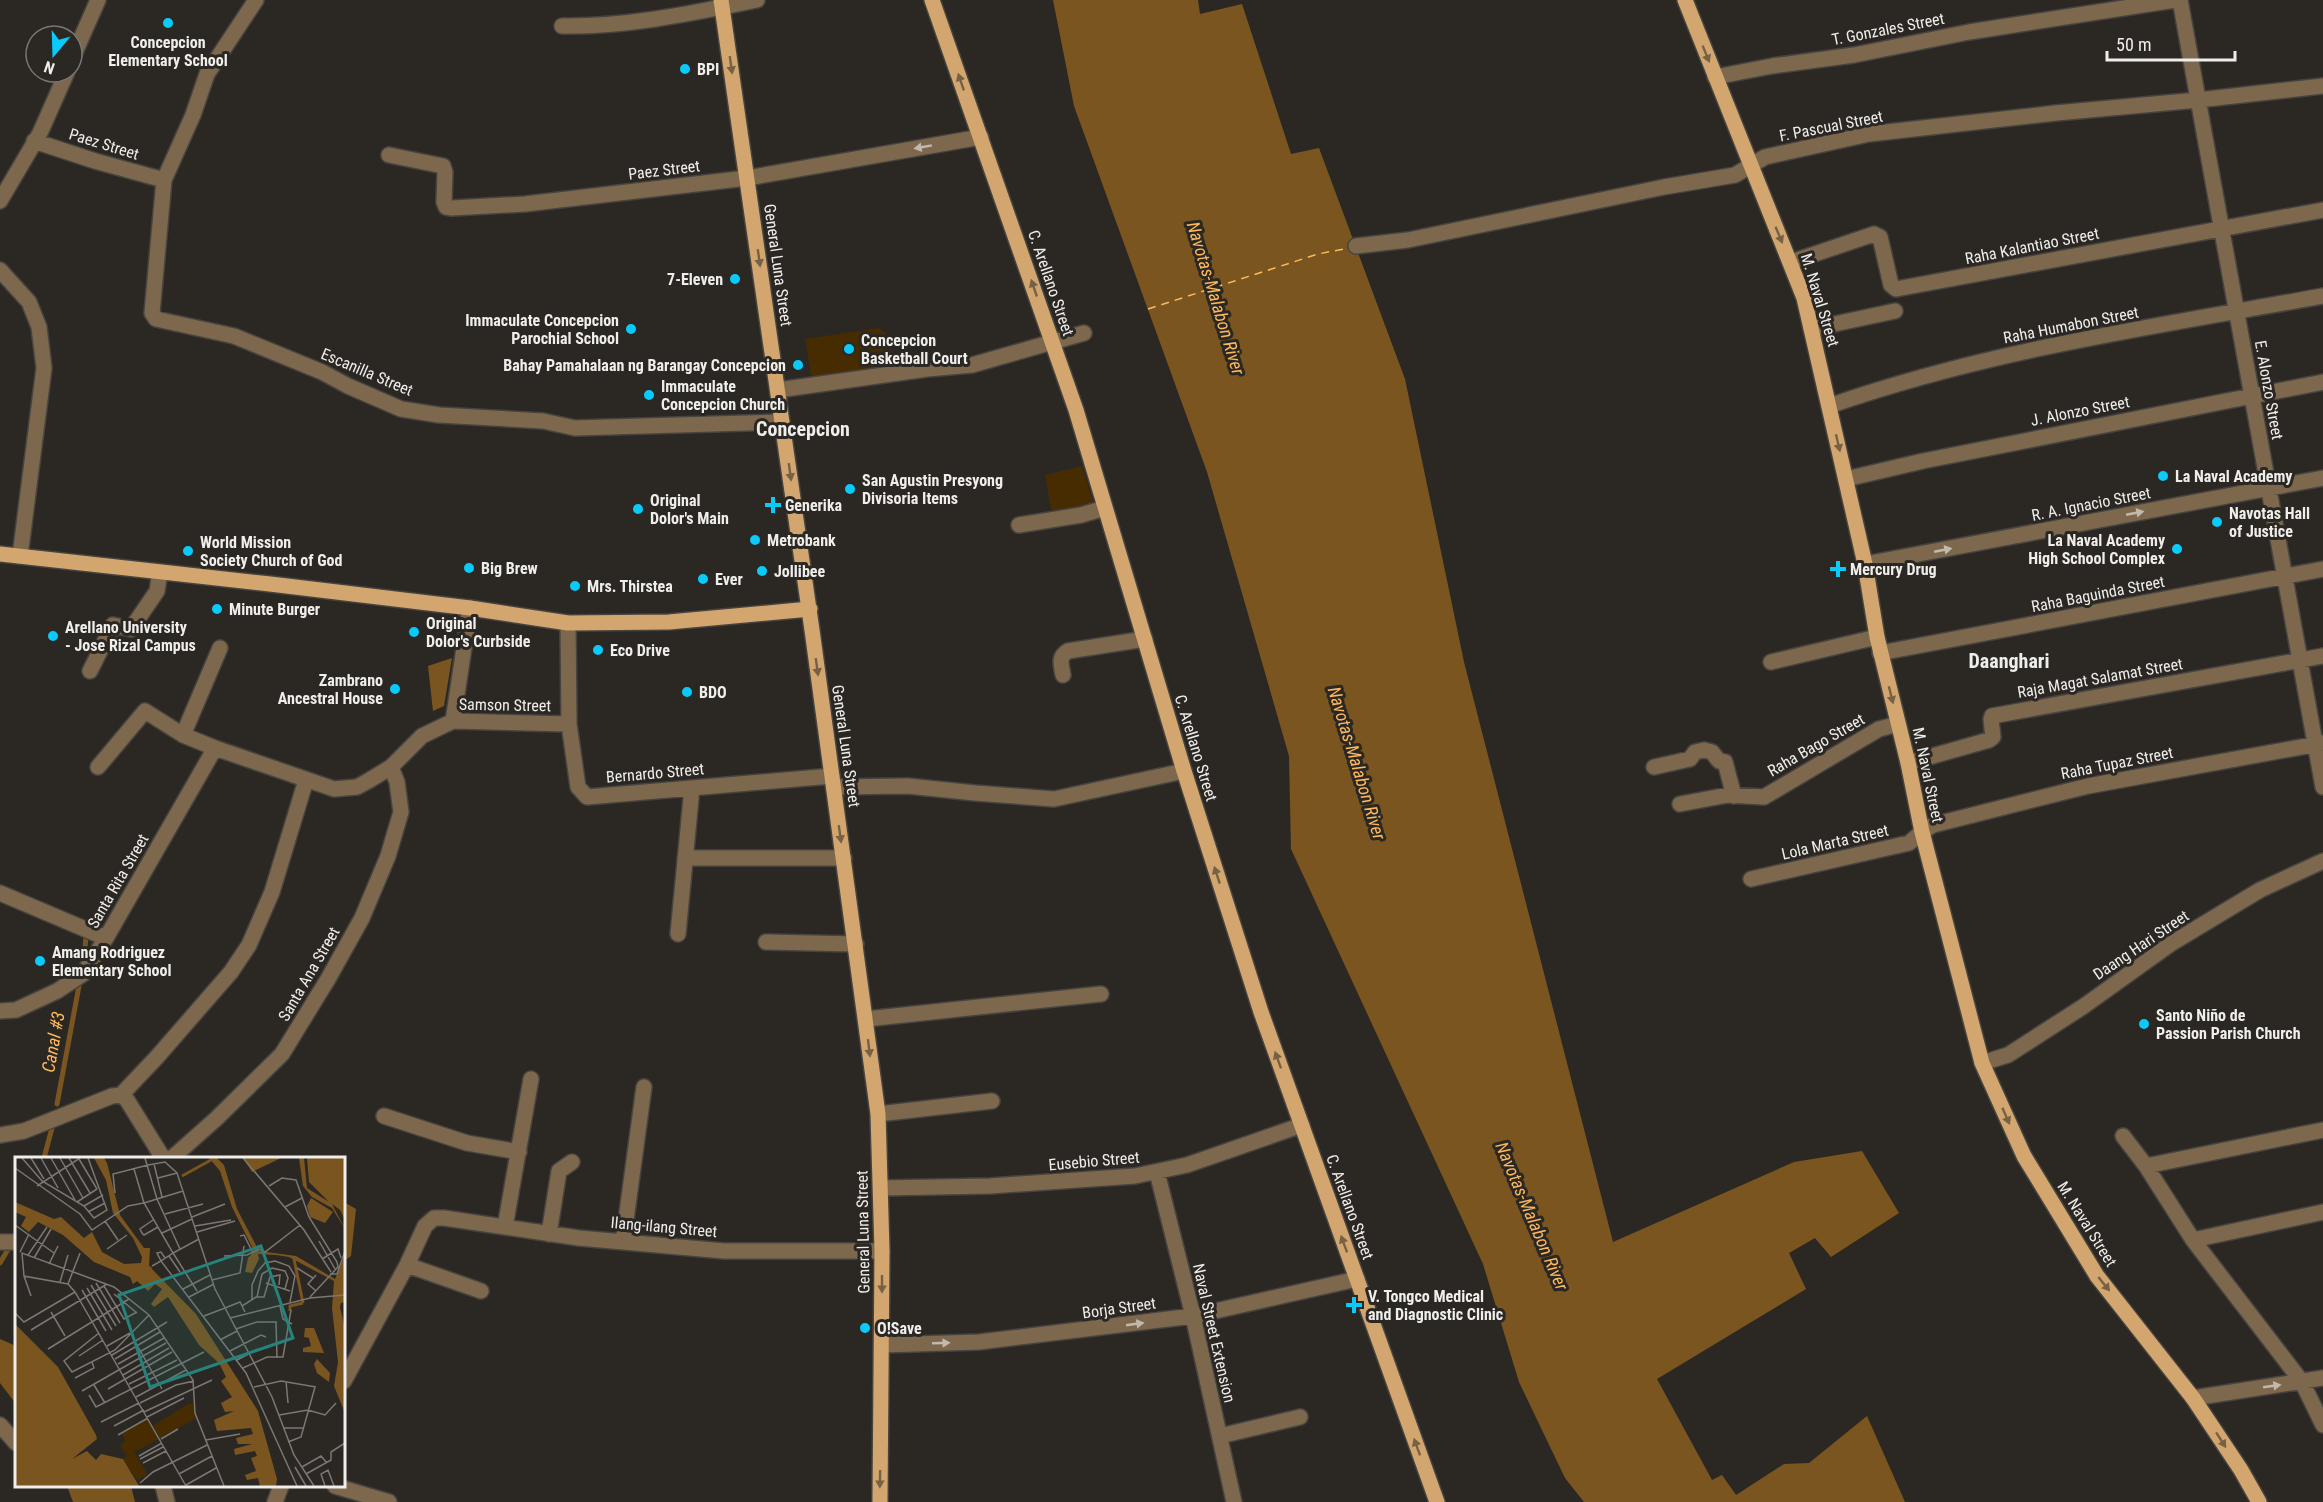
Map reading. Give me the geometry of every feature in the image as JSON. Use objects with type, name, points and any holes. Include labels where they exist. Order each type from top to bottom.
[{"type":"main road","name":"C. Arellano Street","points":[[933,0],[1076,410],[1184,771],[1261,1012],[1437,1502]]},
{"type":"main road","name":"M. Naval Street","points":[[1685,0],[1804,298],[1865,564],[1880,653],[1908,763],[1922,832],[1982,1063],[2024,1156],[2097,1276],[2193,1398],[2241,1470],[2259,1502]]},
{"type":"main road","name":"General Luna Street","points":[[722,4],[810,609],[878,1114],[882,1251],[880,1502]]},
{"type":"main road","points":[[0,554],[471,608],[568,623],[669,622],[810,609]]},
{"type":"street","points":[[84,32],[98,0]]},
{"type":"street","points":[[164,180],[193,115],[207,74],[256,0]]},
{"type":"street","points":[[562,26],[599,27],[722,4],[757,0]]},
{"type":"street","name":"T. Gonzales Street","points":[[1715,77],[1772,66],[1854,55],[1969,32],[2175,0]]},
{"type":"street","name":"E. Alonzo Street","points":[[2180,0],[2300,660],[2319,744],[2323,787]]},
{"type":"street","points":[[0,201],[40,133],[62,84]]},
{"type":"street","name":"F. Pascual Street","points":[[1356,246],[1408,240],[1664,187],[1736,175],[1765,157],[1869,134],[2323,86]]},
{"type":"street","name":"Paez Street","points":[[389,155],[443,166],[445,172],[444,202],[446,207],[452,208],[525,204],[747,178],[981,137]]},
{"type":"street","name":"Paez Street","points":[[34,141],[164,180]]},
{"type":"street","name":"Escanilla Street","points":[[164,180],[152,313],[156,319],[234,336],[322,372],[401,409],[440,415],[543,421],[575,428],[782,422]]},
{"type":"street","name":"Raha Kalantiao Street","points":[[1791,262],[1874,234],[1880,237],[1891,285],[1896,290],[2323,210]]},
{"type":"street","points":[[0,270],[30,302],[39,327],[44,368],[20,556]]},
{"type":"street","name":"Raha Humabon Street","points":[[1829,406],[1883,387],[2003,356],[2323,296]]},
{"type":"street","points":[[1811,329],[1894,311]]},
{"type":"street","points":[[778,390],[927,369],[972,366],[1084,333]]},
{"type":"street","name":"J. Alonzo Street","points":[[1846,479],[1923,461],[2323,382]]},
{"type":"street","name":"R. A. Ignacio Street","points":[[1865,564],[2323,478]]},
{"type":"street","points":[[1019,525],[1081,515],[1105,508]]},
{"type":"street","name":"Raha Baguinda Street","points":[[1880,653],[2323,569]]},
{"type":"street","points":[[90,671],[113,625],[131,629],[157,591],[160,572]]},
{"type":"street","points":[[453,721],[471,608]]},
{"type":"street","name":"Bernardo Street","points":[[568,623],[569,724],[578,787],[587,797],[692,788],[833,782]]},
{"type":"street","points":[[1771,662],[1877,637]]},
{"type":"street","points":[[1063,675],[1060,660],[1068,651],[1144,639]]},
{"type":"street","points":[[183,735],[220,648]]},
{"type":"street","name":"Raja Magat Salamat Street","points":[[1908,763],[1989,740],[1993,737],[1992,716],[2323,656]]},
{"type":"street","name":"Samson Street","points":[[98,768],[145,711],[213,752],[334,789],[357,787],[392,767],[422,736],[453,721],[569,724]]},
{"type":"street","name":"Raha Bago Street","points":[[1680,804],[1734,796],[1764,797],[1879,729],[1898,724]]},
{"type":"street","name":"Raha Tupaz Street","points":[[1922,832],[1933,825],[2088,786],[2319,744]]},
{"type":"street","points":[[1654,767],[1690,759],[1695,752],[1704,750],[1712,752],[1719,761],[1725,762],[1734,796]]},
{"type":"street","name":"Santa Rita Street","points":[[0,1011],[16,1010],[57,991],[83,974],[213,752]]},
{"type":"street","name":"Santa Ana Street","points":[[173,1157],[217,1118],[282,1054],[334,968],[362,918],[388,856],[401,812],[397,782],[392,767]]},
{"type":"street","points":[[833,782],[1054,798],[1184,771]]},
{"type":"street","points":[[0,1135],[24,1131],[112,1096],[121,1095],[231,972],[249,945],[272,892],[306,780]]},
{"type":"street","points":[[678,934],[692,788]]},
{"type":"street","name":"Lola Marta Street","points":[[1751,879],[1909,843],[1922,832]]},
{"type":"street","points":[[685,858],[844,858]]},
{"type":"street","name":"Daang Hari Street","points":[[1982,1063],[2008,1055],[2084,1006],[2172,943],[2260,890],[2323,861]]},
{"type":"street","points":[[0,893],[106,938]]},
{"type":"street","points":[[766,942],[856,944]]},
{"type":"street","points":[[866,1019],[1101,994]]},
{"type":"street","points":[[505,1227],[531,1079]]},
{"type":"street","points":[[623,1242],[644,1087]]},
{"type":"street","points":[[121,1095],[127,1100],[162,1157]]},
{"type":"street","points":[[878,1114],[992,1101]]},
{"type":"street","points":[[384,1116],[467,1143],[519,1152]]},
{"type":"street","name":"Eusebio Street","points":[[881,1188],[1031,1184],[1135,1176],[1187,1165],[1302,1125]]},
{"type":"street","points":[[2146,1166],[2323,1130]]},
{"type":"street","points":[[2123,1136],[2146,1166],[2193,1240],[2302,1382],[2323,1425]]},
{"type":"street","points":[[549,1234],[559,1171],[572,1162]]},
{"type":"street","name":"Naval Street Extension","points":[[1157,1172],[1234,1502]]},
{"type":"street","points":[[2193,1240],[2323,1212]]},
{"type":"street","name":"Ilang-ilang Street","points":[[407,1265],[425,1226],[434,1218],[549,1234],[724,1251],[882,1251]]},
{"type":"street","points":[[345,1379],[407,1265],[481,1291]]},
{"type":"street","name":"Borja Street","points":[[882,1345],[980,1342],[1192,1316],[1357,1279]]},
{"type":"street","points":[[2193,1398],[2323,1378]]},
{"type":"street","points":[[1220,1436],[1300,1418]]},
{"type":"street","points":[[0,1425],[15,1442]]},
{"type":"street","points":[[163,1487],[167,1502]]},
{"type":"street","points":[[274,1502],[280,1487]]},
{"type":"street","points":[[341,1487],[389,1502]]},
{"type":"shaded area","name":"Concepcion Basketball Court","points":[[879,328],[890,337],[893,359],[886,369],[812,382],[805,339]]},
{"type":"shaded area","points":[[1082,466],[1094,505],[1052,514],[1045,475]]},
{"type":"water","name":"Navotas-Malabon River","points":[[1053,0],[1198,0],[1200,14],[1242,4],[1291,154],[1319,148],[1405,379],[1464,662],[1613,1242],[1794,1162],[1862,1151],[1899,1213],[1831,1257],[1815,1238],[1789,1253],[1806,1289],[1657,1379],[1712,1480],[1722,1475],[1736,1495],[1784,1464],[1809,1463],[1867,1416],[1905,1502],[1584,1502],[1565,1478],[1519,1382],[1483,1264],[1291,849],[1289,756],[1207,472],[1074,106]]},
{"type":"water","points":[[452,658],[444,706],[433,711],[428,666]]},
{"type":"water","points":[[345,1203],[356,1209],[351,1256],[345,1260]]},
{"type":"water","points":[[0,1339],[15,1346],[15,1403],[0,1383]]},
{"type":"water","points":[[67,1487],[131,1487],[135,1502],[73,1502]]},
{"type":"waterway","name":"Canal #3","points":[[84,959],[86,937]]},
{"type":"waterway","name":"Canal #3","points":[[57,1104],[79,986]]},
{"type":"waterway","name":"Canal #3","points":[[44,1157],[53,1124]]},
{"type":"waterway","name":"Canal #3","points":[[0,1263],[10,1246]]},
{"type":"ferry route","points":[[1148,309],[1318,254],[1349,248]]},
{"type":"place","name":"Concepcion Elementary School","points":[[168,23]]},
{"type":"place","name":"BPI","points":[[685,69]]},
{"type":"place","name":"7-Eleven","points":[[735,279]]},
{"type":"place","name":"Immaculate Concepcion Parochial School","points":[[631,329]]},
{"type":"place","name":"Concepcion Basketball Court","points":[[849,349]]},
{"type":"place","name":"Bahay Pamahalaan ng Barangay Concepcion","points":[[798,365]]},
{"type":"place","name":"Immaculate Concepcion Church","points":[[649,395]]},
{"type":"place","name":"La Naval Academy","points":[[2163,476]]},
{"type":"place","name":"San Agustin Presyong Divisoria Items","points":[[850,489]]},
{"type":"place","name":"Generika","points":[[773,505]]},
{"type":"place","name":"Original Dolor's Main","points":[[638,509]]},
{"type":"place","name":"Navotas Hall of Justice","points":[[2217,522]]},
{"type":"place","name":"Metrobank","points":[[755,540]]},
{"type":"place","name":"La Naval Academy High School Complex","points":[[2177,549]]},
{"type":"place","name":"World Mission Society Church of God","points":[[188,551]]},
{"type":"place","name":"Big Brew","points":[[469,568]]},
{"type":"place","name":"Mercury Drug","points":[[1838,569]]},
{"type":"place","name":"Jollibee","points":[[762,571]]},
{"type":"place","name":"Ever","points":[[703,579]]},
{"type":"place","name":"Mrs. Thirstea","points":[[575,586]]},
{"type":"place","name":"Minute Burger","points":[[217,609]]},
{"type":"place","name":"Original Dolor's Curbside","points":[[414,632]]},
{"type":"place","name":"Arellano University - Jose Rizal Campus","points":[[53,636]]},
{"type":"place","name":"Eco Drive","points":[[598,650]]},
{"type":"place","name":"Zambrano Ancestral House","points":[[395,689]]},
{"type":"place","name":"BDO","points":[[687,692]]},
{"type":"place","name":"Amang Rodriguez Elementary School","points":[[40,961]]},
{"type":"place","name":"Santo Niño de Passion Parish Church","points":[[2144,1024]]},
{"type":"place","name":"V. Tongco Medical and Diagnostic Clinic","points":[[1354,1305]]},
{"type":"place","name":"O!Save","points":[[865,1328]]},
{"type":"district","name":"Concepcion","points":[[803,429]]},
{"type":"district","name":"Daanghari","points":[[2009,661]]}]
